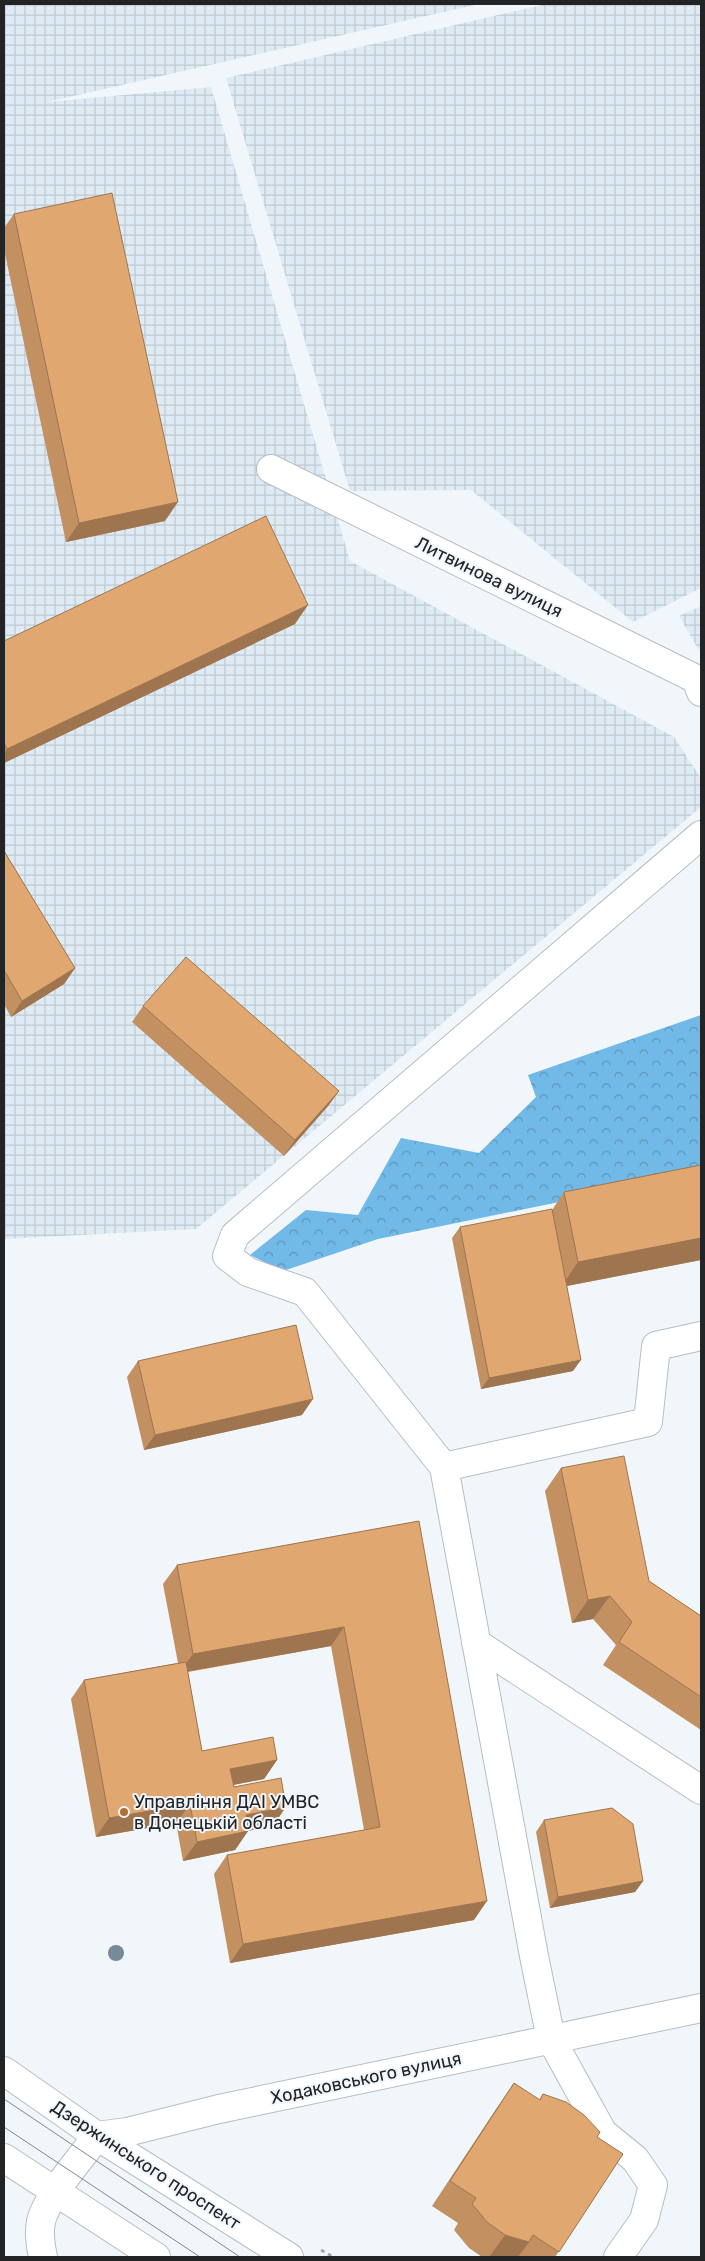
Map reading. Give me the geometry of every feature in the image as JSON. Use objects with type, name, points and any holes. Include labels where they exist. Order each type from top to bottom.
[{"type":"street","name":"Литвинова вулиця","points":[[271,469],[696,679],[701,692]]},
{"type":"street","points":[[618,2257],[644,2220],[653,2186],[634,2159],[603,2133],[551,2039],[444,1467],[305,1292],[248,1272],[227,1256],[235,1236],[701,835]]},
{"type":"street","points":[[444,1467],[648,1422],[656,1346],[701,1336]]},
{"type":"street","points":[[476,1643],[701,1790]]},
{"type":"street","name":"Ходаковського вулиця","points":[[97,2136],[127,2132],[220,2109],[701,2008]]},
{"type":"street","name":"Дзержинського проспект","points":[[4,2071],[97,2136],[289,2257]]},
{"type":"street","points":[[43,2257],[40,2244],[42,2217],[57,2191],[97,2136]]},
{"type":"street","points":[[4,2158],[156,2257]]},
{"type":"shaded area","points":[[4,4],[479,4],[47,102],[211,87],[350,561],[674,737],[701,778],[701,807],[196,1229],[4,1239]]},
{"type":"shaded area","points":[[546,4],[701,4],[701,588],[633,622],[471,490],[350,491],[226,78]]},
{"type":"shaded area","points":[[701,606],[701,654],[679,616]]},
{"type":"green space","points":[[701,1015],[701,1173],[378,1239],[283,1271],[250,1255],[306,1210],[358,1215],[401,1138],[479,1153],[536,1097],[528,1075]]},
{"type":"building","points":[[112,193],[178,502],[79,523],[14,214]]},
{"type":"building","points":[[266,516],[308,605],[7,749],[4,743],[4,641]]},
{"type":"building","points":[[4,851],[75,968],[22,1001],[4,970]]},
{"type":"building","points":[[186,957],[339,1091],[295,1140],[143,1006]]},
{"type":"building","points":[[701,1165],[701,1238],[578,1262],[564,1192]]},
{"type":"building","points":[[552,1209],[581,1360],[489,1378],[460,1227]]},
{"type":"building","points":[[296,1325],[313,1399],[155,1435],[138,1361]]},
{"type":"building","points":[[624,1456],[649,1581],[701,1616],[701,1697],[619,1642],[632,1622],[610,1596],[588,1600],[561,1468]]},
{"type":"building","points":[[419,1521],[487,1901],[243,1944],[227,1855],[380,1827],[344,1627],[193,1654],[177,1565]]},
{"type":"building","points":[[186,1662],[202,1751],[273,1737],[277,1760],[230,1769],[234,1787],[281,1778],[286,1807],[246,1815],[248,1831],[197,1842],[190,1804],[109,1818],[84,1680]]},
{"type":"building","points":[[612,1808],[633,1824],[643,1881],[558,1897],[544,1820]]},
{"type":"building","points":[[514,2083],[540,2100],[543,2094],[566,2102],[584,2115],[600,2132],[597,2137],[623,2154],[559,2252],[533,2235],[529,2242],[505,2235],[487,2222],[472,2204],[476,2198],[450,2181]]},
{"type":"tram line","points":[[4,2099],[240,2257]]},
{"type":"tram line","points":[[4,2127],[200,2257]]},
{"type":"place","name":"Управління ДАІ УМВС в Донецькій області","points":[[124,1812]]}]
